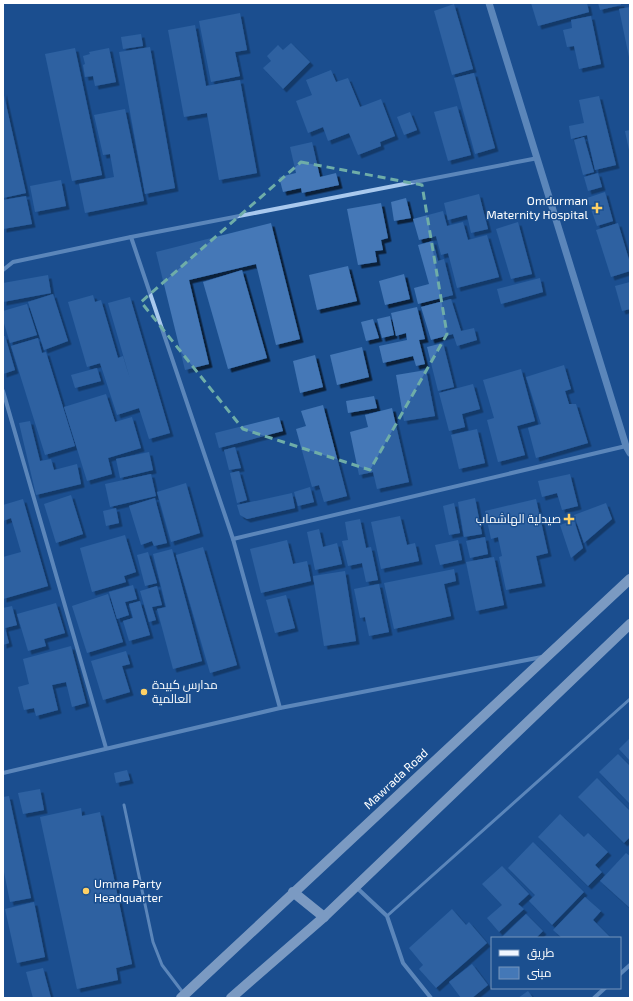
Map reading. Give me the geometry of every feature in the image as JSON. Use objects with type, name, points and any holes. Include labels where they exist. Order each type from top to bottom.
[{"type":"main road","name":"Mawrada Road","points":[[184,997],[293,892],[630,579]]},
{"type":"main road","points":[[231,998],[324,917],[630,624]]},
{"type":"main road","points":[[293,892],[324,917]]},
{"type":"street","points":[[489,3],[626,446],[630,453]]},
{"type":"street","points":[[3,270],[13,262],[131,237],[538,158]]},
{"type":"street","points":[[131,237],[233,539],[280,708]]},
{"type":"street","points":[[3,391],[106,748]]},
{"type":"street","points":[[233,539],[626,446]]},
{"type":"street","points":[[3,773],[280,708],[546,656]]},
{"type":"street","points":[[355,886],[387,916],[403,963],[431,998]]},
{"type":"street","points":[[621,973],[630,965]]},
{"type":"street","points":[[594,998],[604,989]]},
{"type":"lane","points":[[387,916],[630,699]]},
{"type":"lane","points":[[124,805],[153,942],[162,965],[184,997]]},
{"type":"highlighted area","points":[[301,162],[422,185],[447,334],[370,470],[243,429],[141,302]]},
{"type":"building","points":[[531,3],[587,3],[589,12],[538,26]]},
{"type":"building","points":[[598,3],[621,3],[621,5],[600,10]]},
{"type":"building","points":[[454,4],[473,69],[452,75],[434,11]]},
{"type":"building","points":[[630,7],[630,57],[629,57],[619,9]]},
{"type":"building","points":[[240,13],[247,50],[235,52],[240,76],[211,82],[199,21]]},
{"type":"building","points":[[591,16],[601,64],[579,69],[574,46],[567,47],[563,30],[572,28],[571,20]]},
{"type":"building","points":[[195,25],[206,86],[240,80],[257,173],[219,180],[207,113],[184,117],[168,30]]},
{"type":"building","points":[[141,34],[143,46],[123,49],[121,37]]},
{"type":"building","points":[[291,43],[310,62],[283,89],[263,68],[271,61],[267,56],[278,45],[283,50]]},
{"type":"building","points":[[150,47],[175,188],[145,194],[119,52]]},
{"type":"building","points":[[75,48],[102,175],[72,181],[45,54]]},
{"type":"building","points":[[109,48],[116,82],[95,86],[93,76],[85,77],[83,65],[85,64],[83,56],[90,54],[89,52]]},
{"type":"building","points":[[331,70],[336,82],[348,78],[360,107],[381,99],[395,136],[380,142],[381,146],[358,155],[349,133],[328,141],[323,127],[308,133],[296,101],[312,95],[306,80]]},
{"type":"building","points":[[474,73],[495,148],[475,154],[454,78]]},
{"type":"building","points":[[3,91],[26,193],[3,198]]},
{"type":"building","points":[[599,96],[616,165],[595,170],[587,135],[571,139],[569,126],[584,123],[579,100]]},
{"type":"building","points":[[457,106],[471,155],[448,161],[434,112]]},
{"type":"building","points":[[125,109],[144,201],[85,213],[79,184],[114,177],[110,154],[103,155],[94,115]]},
{"type":"building","points":[[410,112],[417,130],[404,135],[397,117]]},
{"type":"building","points":[[630,130],[630,150],[629,150],[625,131]]},
{"type":"building","points":[[584,137],[594,172],[583,175],[574,140]]},
{"type":"building","points":[[312,142],[320,177],[336,173],[339,185],[302,193],[301,188],[283,192],[279,177],[296,173],[290,147]]},
{"type":"building","points":[[598,173],[602,187],[588,191],[584,177]]},
{"type":"building","points":[[61,180],[66,206],[35,212],[30,186]]},
{"type":"building","points":[[605,192],[613,221],[597,226],[587,198]]},
{"type":"building","points":[[479,194],[488,229],[471,233],[467,215],[448,220],[444,203]]},
{"type":"building","points":[[26,196],[32,224],[3,229],[3,200]]},
{"type":"building","points":[[406,198],[411,218],[394,221],[391,202]]},
{"type":"building","points":[[381,203],[388,238],[381,240],[383,250],[375,251],[377,262],[358,265],[347,209]]},
{"type":"building","points":[[443,211],[447,226],[463,222],[468,240],[487,235],[499,277],[457,288],[448,253],[441,255],[436,236],[419,240],[413,219]]},
{"type":"building","points":[[518,222],[532,274],[511,279],[496,229]]},
{"type":"building","points":[[271,223],[300,339],[276,345],[256,264],[189,280],[209,364],[185,370],[156,252]]},
{"type":"building","points":[[618,223],[630,263],[630,271],[611,277],[596,230]]},
{"type":"building","points":[[433,241],[438,261],[444,259],[453,295],[418,304],[414,288],[429,284],[418,245]]},
{"type":"building","points":[[348,266],[357,301],[317,310],[309,275]]},
{"type":"building","points":[[242,270],[267,358],[228,369],[203,282]]},
{"type":"building","points":[[404,274],[410,299],[385,305],[379,281]]},
{"type":"building","points":[[48,275],[51,293],[3,302],[3,283]]},
{"type":"building","points":[[540,278],[543,292],[501,304],[497,289]]},
{"type":"building","points":[[630,282],[630,309],[622,311],[615,286]]},
{"type":"building","points":[[53,294],[68,341],[44,350],[28,302]]},
{"type":"building","points":[[93,295],[95,302],[101,300],[118,358],[123,356],[130,379],[108,303],[130,297],[170,433],[149,439],[139,408],[117,415],[100,363],[87,367],[68,302]]},
{"type":"building","points":[[451,299],[461,331],[474,328],[477,340],[457,346],[453,334],[431,340],[421,307]]},
{"type":"building","points":[[27,304],[37,335],[10,343],[3,320],[3,311]]},
{"type":"building","points":[[417,307],[425,339],[419,340],[425,364],[416,366],[413,356],[383,363],[379,346],[407,340],[406,333],[396,336],[391,313]]},
{"type":"building","points":[[390,316],[394,335],[382,338],[377,319]]},
{"type":"building","points":[[373,319],[379,338],[366,341],[361,322]]},
{"type":"building","points":[[3,336],[5,336],[15,370],[3,374]]},
{"type":"building","points":[[38,338],[42,353],[46,352],[75,446],[45,455],[11,346]]},
{"type":"building","points":[[443,343],[454,387],[438,391],[427,347]]},
{"type":"building","points":[[362,347],[369,377],[337,385],[330,355]]},
{"type":"building","points":[[315,355],[323,387],[300,393],[293,361]]},
{"type":"building","points":[[564,365],[571,389],[565,391],[569,404],[576,404],[588,443],[536,458],[528,428],[541,424],[526,377]]},
{"type":"building","points":[[97,368],[101,381],[75,388],[71,375]]},
{"type":"building","points":[[521,369],[535,421],[517,426],[525,455],[498,462],[487,420],[494,418],[483,380]]},
{"type":"building","points":[[426,370],[435,416],[404,421],[396,375]]},
{"type":"building","points":[[473,384],[480,409],[462,414],[465,427],[449,431],[439,393]]},
{"type":"building","points":[[106,394],[115,422],[132,417],[141,448],[108,458],[112,474],[87,481],[64,407]]},
{"type":"building","points":[[374,396],[377,408],[348,413],[346,401]]},
{"type":"building","points":[[323,405],[347,496],[324,502],[319,485],[312,487],[296,429],[306,426],[301,411]]},
{"type":"building","points":[[392,408],[409,482],[377,489],[373,472],[359,475],[350,432],[368,427],[365,415]]},
{"type":"building","points":[[279,417],[283,431],[219,448],[215,433]]},
{"type":"building","points":[[30,421],[40,461],[51,459],[54,470],[77,464],[81,484],[36,495],[19,423]]},
{"type":"building","points":[[477,429],[485,463],[459,469],[451,435]]},
{"type":"building","points":[[235,447],[241,468],[229,470],[224,450]]},
{"type":"building","points":[[149,452],[153,470],[120,478],[116,459]]},
{"type":"building","points":[[239,471],[247,500],[237,503],[230,473]]},
{"type":"building","points":[[151,474],[156,496],[110,507],[105,484]]},
{"type":"building","points":[[570,474],[578,506],[562,510],[557,493],[542,497],[538,481]]},
{"type":"building","points":[[186,483],[200,533],[171,542],[157,492]]},
{"type":"building","points":[[310,487],[314,502],[298,506],[294,492]]},
{"type":"building","points":[[292,493],[295,508],[247,519],[240,515],[237,505]]},
{"type":"building","points":[[71,495],[83,534],[56,543],[44,504]]},
{"type":"building","points":[[155,498],[167,543],[154,546],[152,541],[141,545],[129,506]]},
{"type":"building","points":[[475,498],[482,534],[464,537],[458,502]]},
{"type":"building","points":[[23,499],[48,586],[3,599],[3,557],[21,552],[11,518],[3,521],[3,505]]},
{"type":"building","points":[[536,499],[548,553],[536,556],[542,583],[506,590],[499,557],[502,556],[498,537],[491,539],[485,511]]},
{"type":"building","points":[[454,503],[460,533],[449,535],[443,506]]},
{"type":"building","points":[[606,503],[612,519],[584,543],[574,515]]},
{"type":"building","points":[[116,508],[119,523],[106,526],[103,511]]},
{"type":"building","points":[[400,516],[407,545],[415,543],[419,561],[381,569],[371,522]]},
{"type":"building","points":[[360,519],[366,548],[371,547],[378,580],[366,582],[362,563],[348,566],[342,541],[348,540],[345,522]]},
{"type":"building","points":[[574,520],[583,548],[571,558],[560,525]]},
{"type":"building","points":[[319,529],[323,547],[337,543],[342,564],[315,570],[307,532]]},
{"type":"building","points":[[125,535],[136,572],[124,576],[126,582],[92,592],[80,548]]},
{"type":"building","points":[[485,537],[488,554],[470,558],[466,541]]},
{"type":"building","points":[[287,540],[293,564],[307,561],[311,581],[261,593],[250,549]]},
{"type":"building","points":[[458,540],[462,560],[440,565],[435,545]]},
{"type":"building","points":[[203,547],[237,665],[210,673],[176,555]]},
{"type":"building","points":[[172,549],[202,661],[173,669],[157,609],[166,607],[153,554]]},
{"type":"building","points":[[148,552],[157,583],[145,586],[137,555]]},
{"type":"building","points":[[494,557],[504,605],[476,611],[466,562]]},
{"type":"building","points":[[454,569],[456,581],[444,584],[451,616],[394,629],[384,583]]},
{"type":"building","points":[[345,571],[356,641],[324,646],[313,576]]},
{"type":"building","points":[[379,584],[389,632],[369,636],[365,617],[360,618],[354,589]]},
{"type":"building","points":[[133,585],[137,599],[125,602],[129,615],[117,619],[109,592]]},
{"type":"building","points":[[157,586],[162,605],[152,607],[156,620],[149,622],[140,591]]},
{"type":"building","points":[[108,594],[123,642],[87,653],[72,606]]},
{"type":"building","points":[[286,595],[295,628],[275,633],[266,600]]},
{"type":"building","points":[[140,601],[150,635],[129,641],[123,621],[133,618],[129,604]]},
{"type":"building","points":[[56,603],[65,633],[44,639],[46,646],[28,651],[17,614]]},
{"type":"building","points":[[12,606],[17,625],[5,628],[9,643],[3,645],[3,608]]},
{"type":"building","points":[[71,646],[86,703],[72,707],[66,682],[52,685],[58,710],[36,716],[34,708],[24,710],[18,687],[29,684],[23,659]]},
{"type":"building","points":[[126,651],[130,664],[122,666],[130,692],[103,700],[91,661]]},
{"type":"building","points":[[630,738],[630,761],[619,749]]},
{"type":"building","points":[[618,754],[630,766],[630,804],[599,772]]},
{"type":"building","points":[[127,770],[130,780],[116,783],[114,773]]},
{"type":"building","points":[[597,778],[630,811],[630,837],[624,843],[578,797]]},
{"type":"building","points":[[40,789],[44,810],[23,814],[18,793]]},
{"type":"building","points":[[9,796],[31,898],[10,902],[3,867],[3,797]]},
{"type":"building","name":"Umma Party Headquarter","points":[[81,808],[82,816],[100,812],[132,964],[116,968],[118,980],[77,989],[40,817]]},
{"type":"building","points":[[560,814],[584,837],[588,833],[608,852],[595,865],[602,872],[588,886],[538,837]]},
{"type":"building","points":[[533,842],[584,892],[552,925],[529,901],[535,895],[508,868]]},
{"type":"building","points":[[626,853],[630,856],[630,908],[600,881]]},
{"type":"building","points":[[502,866],[529,894],[518,904],[524,909],[499,932],[487,918],[502,905],[482,884]]},
{"type":"building","points":[[585,897],[601,911],[593,920],[610,937],[561,937],[553,930]]},
{"type":"building","points":[[34,902],[45,957],[17,963],[5,909]]},
{"type":"building","points":[[452,909],[466,925],[469,922],[487,943],[436,988],[419,969],[423,965],[409,948]]},
{"type":"building","points":[[526,914],[543,931],[537,937],[502,937]]},
{"type":"building","points":[[472,964],[488,985],[472,998],[461,998],[449,982]]},
{"type":"building","points":[[43,968],[51,998],[33,998],[26,972]]},
{"type":"building","points":[[528,991],[533,998],[518,998]]},
{"type":"place","name":"Omdurman Maternity Hospital","points":[[597,208]]},
{"type":"place","name":"صيدلية الهاشماب","points":[[569,519]]},
{"type":"place","name":"مدارس كبيدة العالمية","points":[[144,692]]},
{"type":"place","name":"Umma Party Headquarter","points":[[86,891]]}]
